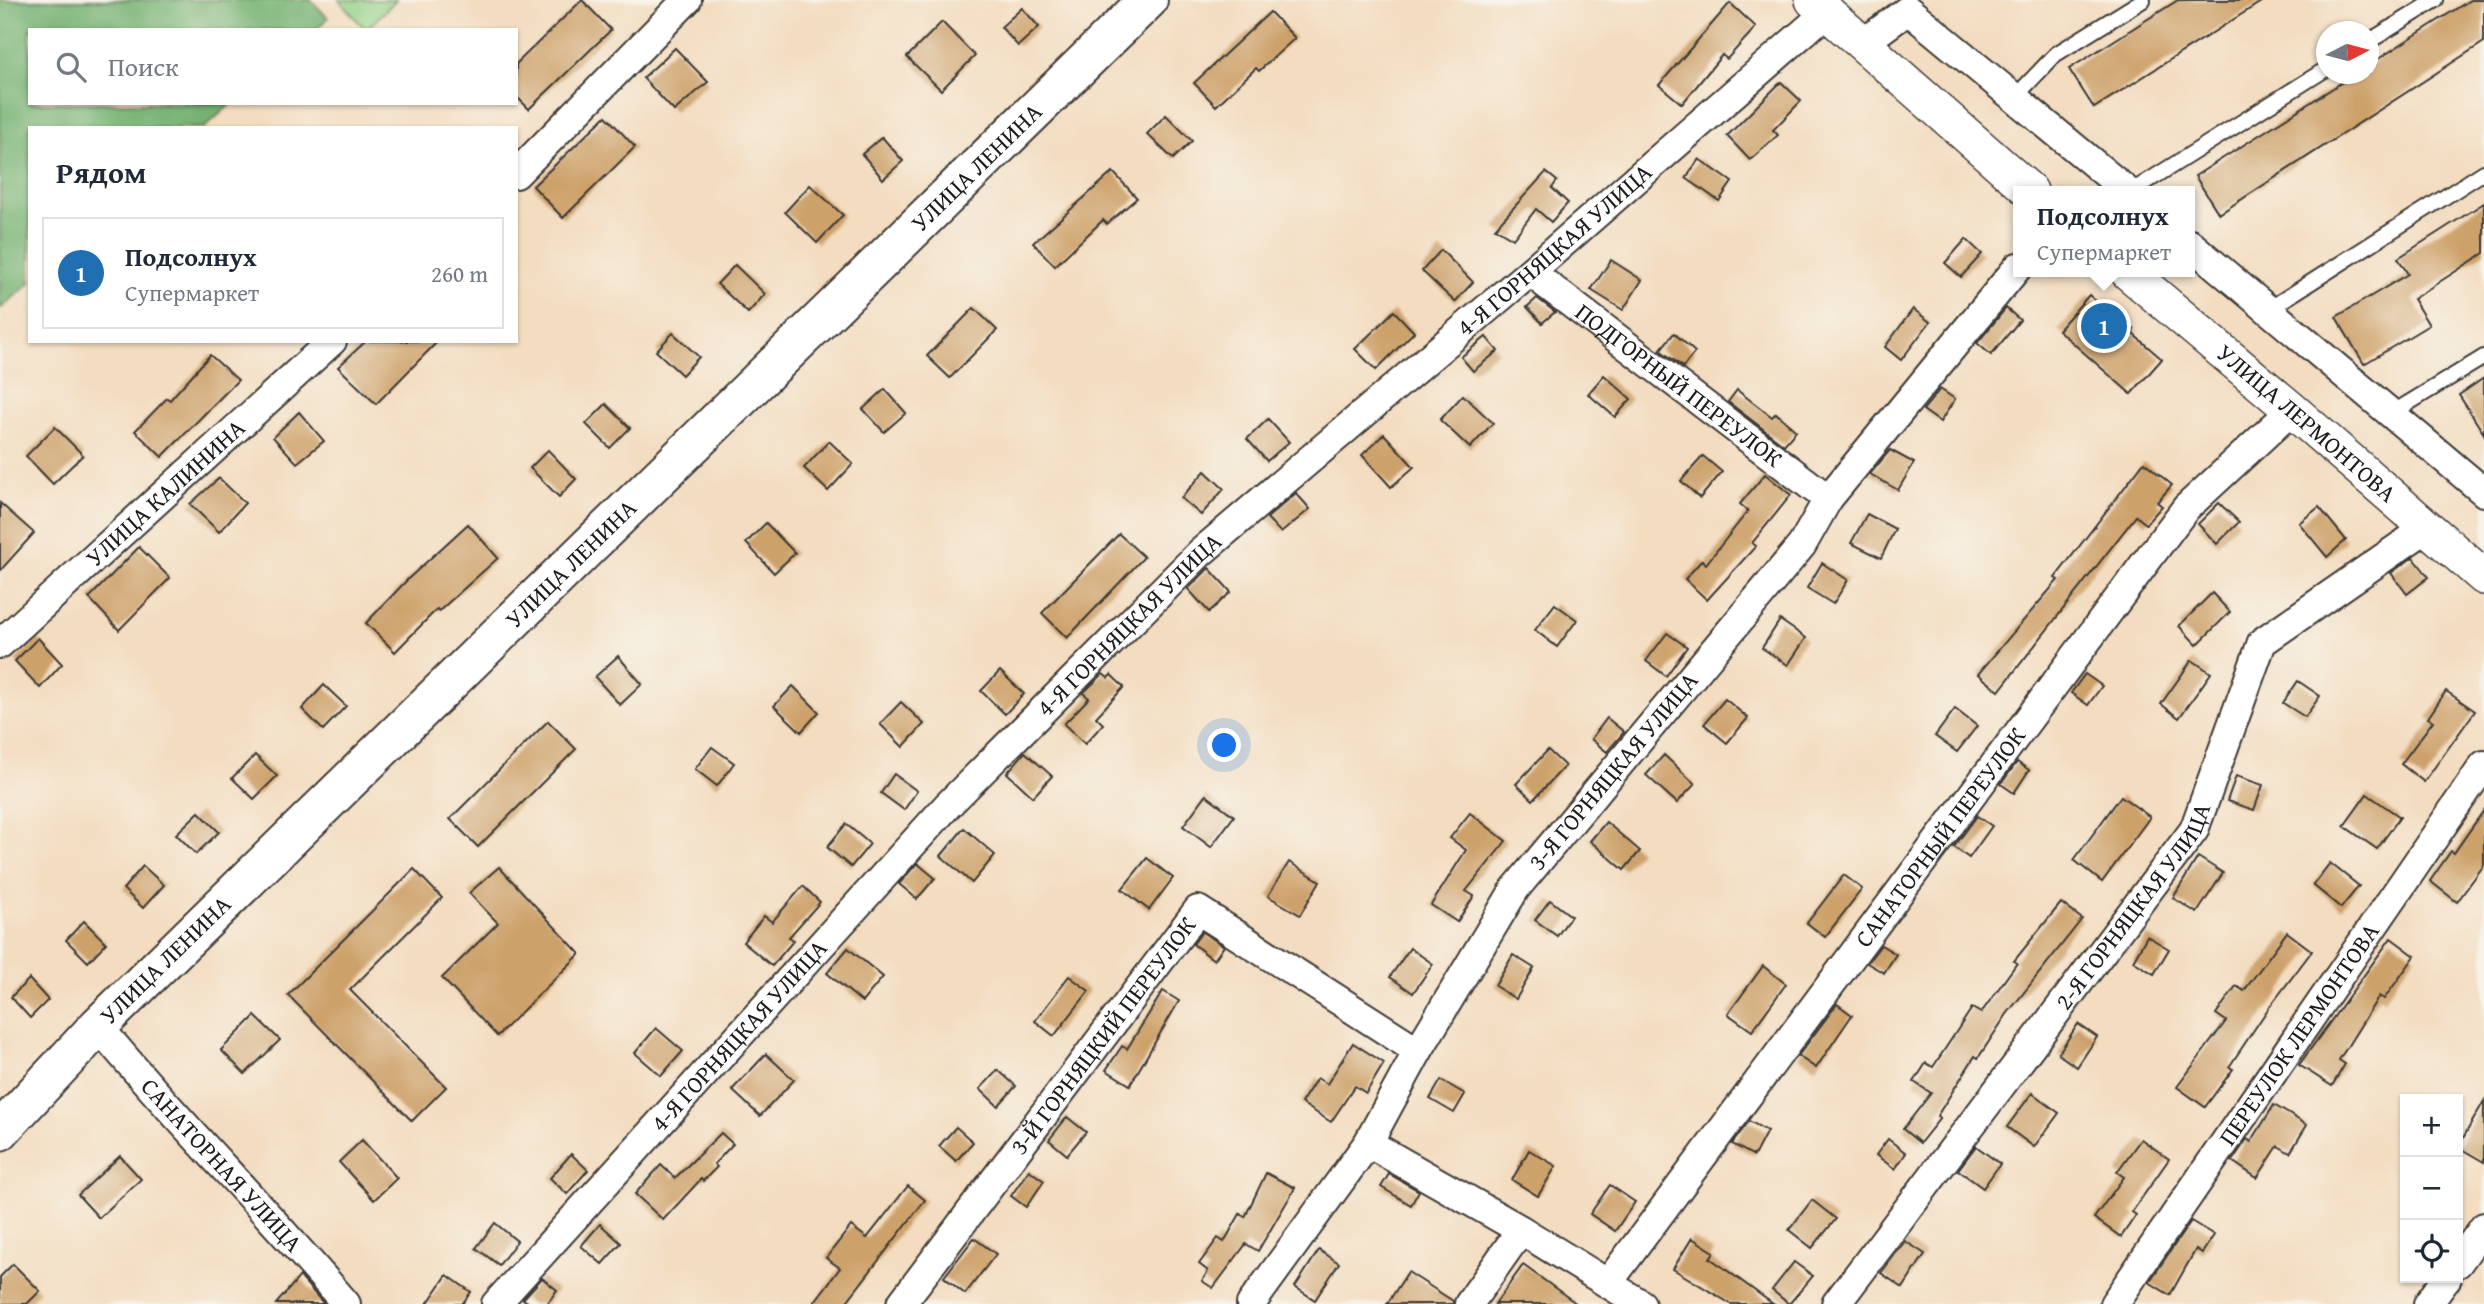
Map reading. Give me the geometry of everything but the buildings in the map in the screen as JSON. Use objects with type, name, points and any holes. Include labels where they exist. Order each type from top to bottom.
[{"type":"main road","name":"УЛИЦА ЛЕНИНА","points":[[0,1131],[97,1027],[1148,0]]},
{"type":"street","points":[[518,172],[687,0]]},
{"type":"street","points":[[1863,43],[1916,5],[2015,97],[2124,186]]},
{"type":"street","points":[[1820,6],[2024,186]]},
{"type":"street","name":"4-Я ГОРНЯЦКАЯ УЛИЦА","points":[[496,1304],[947,806],[1200,553],[1530,271],[1820,6]]},
{"type":"street","points":[[2195,248],[2484,492]]},
{"type":"street","name":"ПОДГОРНЫЙ ПЕРЕУЛОК","points":[[1530,271],[1828,499]]},
{"type":"street","name":"3-Я ГОРНЯЦКАЯ УЛИЦА","points":[[1251,1304],[1368,1143],[1418,1051],[1515,889],[1802,545],[1828,499],[2013,273]]},
{"type":"street","name":"УЛИЦА ЛЕРМОНТОВА","points":[[2134,277],[2484,577]]},
{"type":"street","name":"УЛИЦА КАЛИНИНА","points":[[0,644],[330,343]]},
{"type":"street","name":"САНАТОРНЫЙ ПЕРЕУЛОК","points":[[1608,1283],[2186,508],[2292,410]]},
{"type":"street","name":"2-Я ГОРНЯЦКАЯ УЛИЦА","points":[[1836,1304],[2194,830],[2262,642],[2428,527]]},
{"type":"street","name":"ПЕРЕУЛОК ЛЕРМОНТОВА","points":[[2115,1304],[2484,765]]},
{"type":"street","name":"3-Й ГОРНЯЦКИЙ ПЕРЕУЛОК","points":[[901,1304],[1198,910],[1418,1051]]},
{"type":"street","name":"САНАТОРНАЯ УЛИЦА","points":[[97,1027],[153,1092],[290,1238],[346,1304]]},
{"type":"street","points":[[1368,1143],[1521,1230],[1641,1304]]},
{"type":"street","points":[[2463,1256],[2484,1227]]},
{"type":"street","points":[[1469,1304],[1521,1230]]},
{"type":"street","points":[[2428,1304],[2443,1283]]},
{"type":"lane","points":[[2015,97],[2056,54],[2143,0]]},
{"type":"lane","points":[[2379,35],[2435,0]]},
{"type":"lane","points":[[2138,186],[2316,75]]},
{"type":"lane","points":[[2269,309],[2484,172]]},
{"type":"lane","points":[[2392,414],[2484,357]]},
{"type":"green space","points":[[0,0],[311,0],[328,18],[317,28],[28,28],[28,105],[230,105],[206,126],[28,126],[28,285],[0,309]]},
{"type":"green space","points":[[339,0],[396,0],[368,28],[364,28]]},
{"type":"place","name":"Подсолнух","points":[[2104,326]]}]
